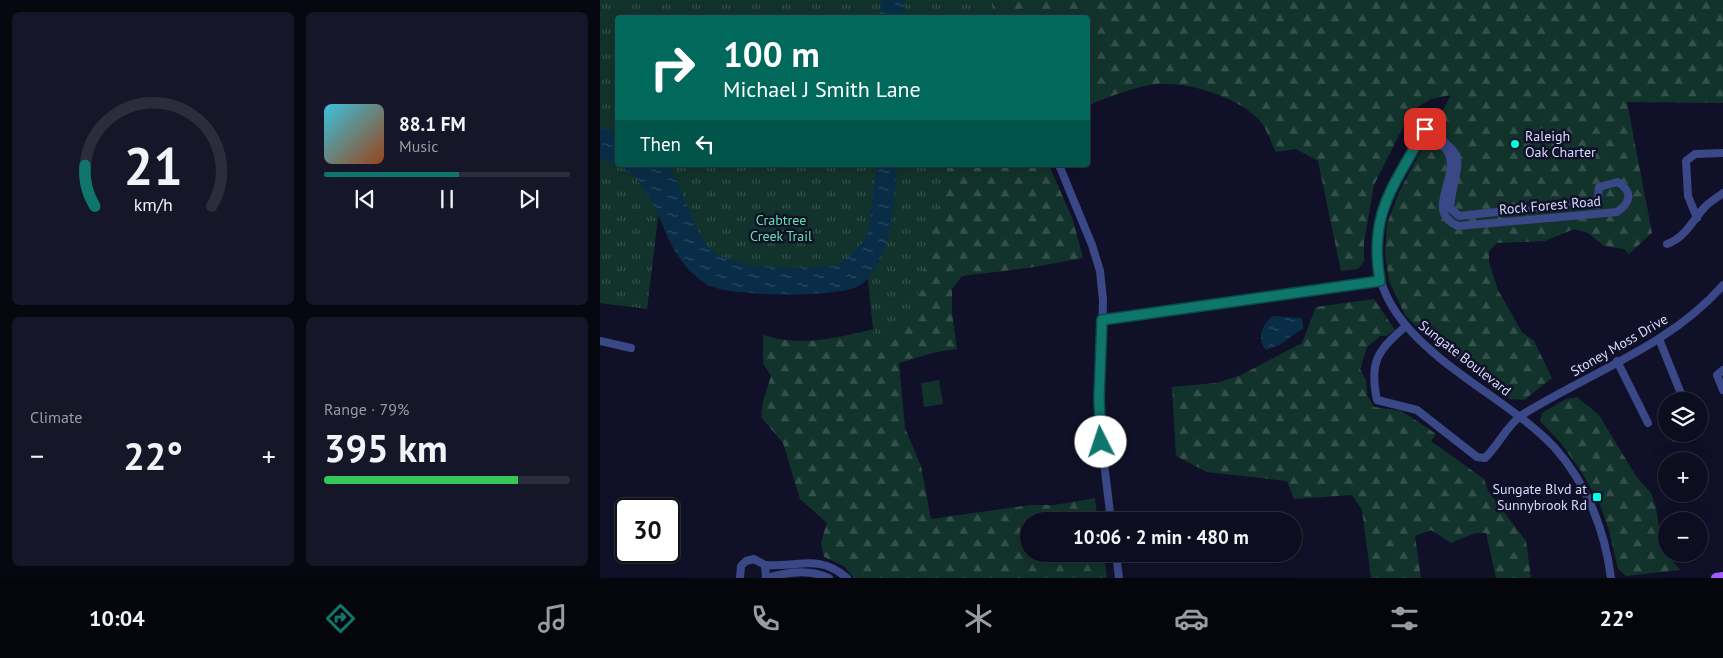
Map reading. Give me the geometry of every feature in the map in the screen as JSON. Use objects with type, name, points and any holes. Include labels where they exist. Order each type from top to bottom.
[{"type":"main road","points":[[1716,578],[1723,577]]},
{"type":"street","name":"Sungate Boulevard","points":[[1433,114],[1390,190],[1384,205],[1377,244],[1380,281],[1386,296],[1406,326],[1426,346],[1520,417],[1555,448],[1566,461],[1584,492],[1603,534],[1611,578]]},
{"type":"street","name":"Rock Forest Road","points":[[1423,132],[1447,142],[1457,157],[1458,166],[1450,208],[1459,216],[1598,201],[1598,186],[1618,182],[1627,188],[1629,197],[1627,205],[1617,212],[1458,226],[1449,222],[1443,213],[1442,200],[1451,166],[1448,152],[1423,132]]},
{"type":"street","points":[[1697,218],[1688,196],[1686,161],[1695,154],[1723,153]]},
{"type":"street","points":[[1060,167],[1092,245],[1100,271],[1102,320],[1100,429],[1110,512]]},
{"type":"street","points":[[1667,244],[1675,241],[1704,208],[1723,193]]},
{"type":"street","points":[[1102,320],[1380,281]]},
{"type":"street","name":"Stoney Moss Drive","points":[[1406,326],[1384,345],[1375,361],[1373,380],[1377,400],[1417,410],[1477,457],[1484,458],[1520,417],[1659,339],[1685,321],[1723,285]]},
{"type":"street","points":[[1659,339],[1680,392]]},
{"type":"street","points":[[600,341],[630,348]]},
{"type":"street","points":[[1617,361],[1648,423]]},
{"type":"street","points":[[1723,370],[1717,374],[1723,390]]},
{"type":"street","points":[[740,578],[740,569],[746,560],[754,559],[765,565],[806,562],[824,564],[838,570],[847,578]]},
{"type":"street","points":[[1117,562],[1119,578]]},
{"type":"street","points":[[765,565],[767,578],[808,572],[817,572],[828,578]]},
{"type":"green space","name":"Crabtree Creek Trail","points":[[600,0],[991,0],[994,15],[615,15],[615,167],[948,167],[911,323],[874,339],[867,271],[727,286],[661,192],[647,309],[600,303]]},
{"type":"green space","points":[[991,0],[1723,0],[1723,103],[1627,102],[1652,233],[1629,254],[1624,249],[1604,246],[1588,233],[1574,229],[1545,241],[1497,243],[1489,251],[1489,262],[1498,290],[1522,332],[1534,341],[1552,378],[1524,400],[1510,399],[1423,333],[1405,315],[1389,281],[1385,255],[1387,224],[1399,192],[1451,95],[1431,99],[1411,111],[1374,185],[1364,242],[1364,261],[1358,269],[1341,271],[1318,161],[1296,149],[1276,152],[1262,124],[1250,112],[1224,97],[1193,87],[1162,84],[1149,85],[1100,100],[1090,105],[1090,15],[994,15]]},
{"type":"green space","points":[[937,167],[1050,167],[1073,220],[1083,258],[1028,268],[962,276],[952,289],[952,313],[957,349],[936,352],[899,363],[905,428],[921,466],[931,519],[1030,505],[1054,505],[1095,498],[1097,512],[1020,512],[1020,562],[1105,562],[1107,578],[854,578],[844,566],[824,557],[821,542],[827,523],[800,499],[783,443],[761,417],[763,401],[771,376],[763,363],[763,335],[795,341],[812,341],[844,336],[892,324]]},
{"type":"green space","points":[[1374,299],[1395,330],[1386,336],[1380,336],[1367,347],[1360,369],[1366,380],[1367,395],[1374,407],[1402,411],[1436,434],[1431,441],[1484,479],[1488,491],[1526,541],[1531,578],[1496,578],[1486,533],[1475,533],[1451,543],[1431,530],[1415,536],[1421,578],[1371,578],[1362,510],[1352,495],[1294,499],[1287,481],[1207,472],[1176,456],[1172,387],[1216,383],[1241,375],[1302,343],[1316,307]]},
{"type":"green space","points":[[939,380],[943,404],[924,407],[921,383]]},
{"type":"green space","points":[[1577,397],[1599,415],[1636,476],[1651,493],[1658,521],[1658,562],[1673,562],[1680,570],[1626,576],[1618,569],[1609,530],[1600,505],[1581,471],[1560,442],[1540,421],[1542,413],[1566,399]]},
{"type":"water","points":[[881,0],[905,0],[904,15],[880,15]]},
{"type":"water","points":[[600,128],[615,131],[615,163],[600,159]]},
{"type":"water","points":[[622,167],[671,167],[698,231],[710,250],[720,256],[750,265],[791,268],[835,266],[850,256],[863,242],[868,232],[877,167],[898,167],[889,236],[879,262],[868,278],[857,287],[842,291],[803,294],[758,294],[720,289],[708,285],[690,271],[681,260],[650,198],[631,174]]},
{"type":"water","points":[[1272,316],[1302,318],[1303,328],[1281,344],[1266,350],[1261,337],[1265,324]]},
{"type":"place","name":"Raleigh Oak Charter","points":[[1515,144]]},
{"type":"place","name":"Sungate Blvd at Sunnybrook Rd","points":[[1597,497]]},
{"type":"route","points":[[1101,442],[1099,398],[1102,320],[1380,281],[1376,250],[1379,224],[1384,205],[1390,190],[1425,129]]}]
